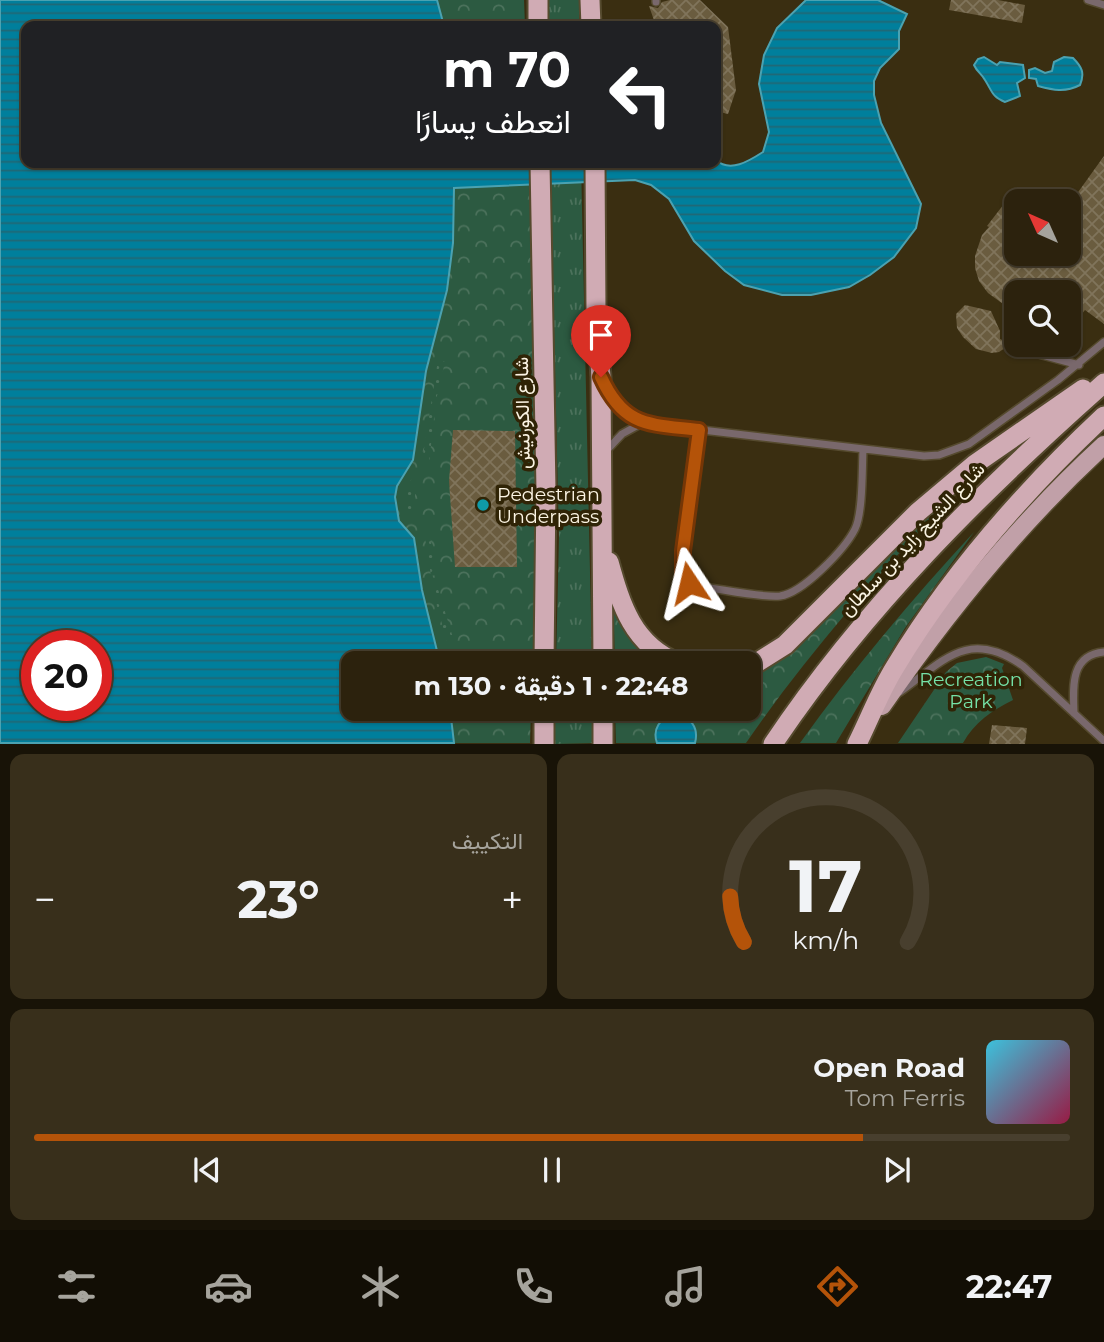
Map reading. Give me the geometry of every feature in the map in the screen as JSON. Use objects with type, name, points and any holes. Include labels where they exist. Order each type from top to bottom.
[{"type":"highway","points":[[538,0],[538,21]]},
{"type":"highway","points":[[590,0],[591,21]]},
{"type":"highway","name":"شارع الكورنيش","points":[[540,168],[546,490],[544,651]]},
{"type":"highway","points":[[595,168],[596,311],[601,377],[603,651]]},
{"type":"highway","points":[[761,660],[785,645],[918,512],[975,464],[1104,375]]},
{"type":"highway","name":"شارع الشيخ زايد بن سلطان","points":[[772,744],[828,666],[921,558],[1030,449],[1104,383]]},
{"type":"highway","points":[[857,743],[893,669],[961,571],[1040,480],[1104,416]]},
{"type":"highway","points":[[602,537],[622,608],[629,622],[656,651]]},
{"type":"highway","points":[[544,721],[544,744]]},
{"type":"highway","points":[[603,721],[603,744]]},
{"type":"main road","points":[[857,743],[926,643],[968,591],[1055,494],[1104,445]]},
{"type":"lane","points":[[1088,0],[1104,5]]},
{"type":"lane","points":[[601,377],[614,400],[642,423],[924,456],[954,450],[982,436],[1079,365],[1104,342]]},
{"type":"lane","points":[[1054,357],[1079,365]]},
{"type":"lane","points":[[600,461],[613,442],[642,423]]},
{"type":"lane","points":[[699,430],[687,511],[683,575],[695,586],[772,596],[791,593],[805,585],[826,566],[855,529],[863,450]]},
{"type":"lane","points":[[882,704],[957,651],[991,649],[1008,655],[1023,666],[1104,741]]},
{"type":"lane","points":[[1074,713],[1072,683],[1075,672],[1089,656],[1104,652]]},
{"type":"green space","points":[[437,0],[524,0],[525,21],[443,21]]},
{"type":"green space","points":[[547,0],[579,0],[579,21],[547,21]]},
{"type":"green space","points":[[453,168],[529,168],[540,535],[535,651],[437,651],[422,590],[414,538],[399,521],[395,497],[397,486],[413,460],[417,422],[431,349]]},
{"type":"green space","points":[[550,168],[581,168],[592,651],[556,651],[559,537]]},
{"type":"green space","points":[[438,360],[445,362],[436,400],[429,463],[422,462]]},
{"type":"green space","points":[[415,476],[415,521],[407,511],[405,499],[408,486]]},
{"type":"green space","points":[[964,484],[849,609],[746,743],[616,743],[615,721],[761,721],[761,663]]},
{"type":"green space","points":[[974,532],[905,628],[836,743],[800,743],[884,635]]},
{"type":"green space","points":[[430,536],[436,575],[431,576],[425,537]]},
{"type":"green space","points":[[437,586],[454,641],[447,642],[432,588]]},
{"type":"green space","points":[[613,596],[627,634],[642,651],[615,651]]},
{"type":"green space","name":"Recreation Park","points":[[986,657],[1004,664],[1002,668],[1013,700],[984,718],[963,743],[898,743],[946,672],[957,663]]},
{"type":"green space","points":[[451,721],[531,721],[530,743],[454,743]]},
{"type":"green space","points":[[554,721],[593,721],[593,743],[553,744]]},
{"type":"water","points":[[0,0],[437,0],[443,21],[21,21],[21,168],[733,166],[763,152],[769,132],[759,84],[764,55],[777,28],[806,0],[878,0],[907,14],[899,31],[899,49],[880,68],[874,81],[874,95],[881,123],[921,204],[916,228],[894,257],[849,287],[811,295],[782,295],[744,285],[694,241],[669,199],[651,185],[635,180],[454,188],[453,243],[447,290],[426,371],[413,460],[397,486],[395,497],[399,521],[414,538],[422,590],[437,651],[341,651],[341,721],[451,721],[454,743],[0,743]]},
{"type":"water","points":[[984,57],[997,65],[1000,62],[1023,65],[1025,78],[1017,83],[1020,96],[1005,102],[995,96],[974,65],[978,59]]},
{"type":"water","points":[[1064,57],[1073,58],[1080,67],[1080,85],[1054,90],[1038,86],[1036,79],[1029,78],[1029,70],[1035,68],[1045,73],[1052,71],[1054,62]]},
{"type":"water","points":[[662,721],[690,721],[696,732],[695,743],[657,743],[658,725]]},
{"type":"building","points":[[700,0],[728,27],[736,90],[728,114],[721,112],[721,21],[654,21],[649,6],[658,8],[662,2]]},
{"type":"building","points":[[951,0],[998,0],[1025,5],[1022,23],[949,10]]},
{"type":"building","points":[[1104,156],[1104,324],[1085,310],[1081,315],[1081,280],[1004,280],[1004,305],[988,293],[979,281],[975,256],[982,235],[989,227],[987,226],[1004,204],[1004,266],[1082,266],[1080,189]]},
{"type":"building","points":[[965,305],[991,311],[1000,331],[1000,339],[1004,341],[1004,349],[992,353],[976,349],[957,328],[956,314]]},
{"type":"building","name":"Pedestrian Underpass","points":[[453,430],[515,431],[517,567],[455,567],[449,481]]},
{"type":"building","points":[[992,725],[1027,728],[1025,744],[989,744]]},
{"type":"place","name":"Pedestrian Underpass","points":[[483,505]]},
{"type":"route","points":[[601,377],[607,390],[622,409],[642,423],[699,430],[683,551],[683,575],[689,583]]}]
